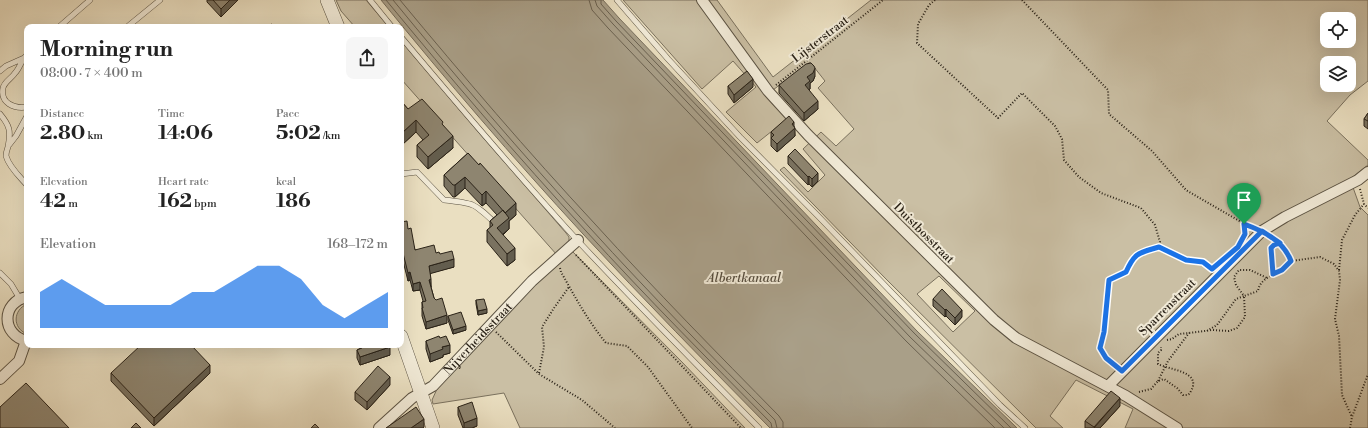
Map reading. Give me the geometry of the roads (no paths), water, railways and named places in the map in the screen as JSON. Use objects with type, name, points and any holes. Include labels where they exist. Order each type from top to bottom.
[{"type":"street","points":[[327,0],[337,24]]},
{"type":"street","name":"Duistbosstraat","points":[[702,0],[768,91],[808,136],[994,320],[1016,338],[1126,396],[1177,428]]},
{"type":"street","name":"Sparrenstraat","points":[[1108,386],[1262,231],[1284,217],[1358,180],[1368,172]]},
{"type":"street","name":"Nijverheidsstraat","points":[[379,428],[412,398],[433,386],[532,281],[578,240]]},
{"type":"street","points":[[23,298],[14,303],[10,309],[8,323],[14,335],[24,340]]},
{"type":"street","points":[[404,345],[433,428]]},
{"type":"street","points":[[0,379],[19,361],[24,348]]},
{"type":"lane","points":[[62,24],[90,0]]},
{"type":"lane","points":[[131,24],[160,0]]},
{"type":"lane","points":[[370,0],[390,24]]},
{"type":"lane","points":[[617,0],[668,59],[740,137],[1000,405],[1025,428]]},
{"type":"lane","points":[[404,41],[482,133],[578,240],[682,350],[759,428]]},
{"type":"lane","points":[[0,71],[6,66],[24,57]]},
{"type":"lane","points":[[24,59],[15,73],[3,86],[2,93],[4,100],[11,106],[24,108]]},
{"type":"lane","points":[[0,114],[8,124],[10,130],[6,152],[7,158],[24,181]]},
{"type":"lane","points":[[8,145],[16,136],[24,121]]},
{"type":"lane","points":[[404,174],[417,172],[444,200],[468,202],[477,206],[495,223]]},
{"type":"lane","points":[[0,273],[23,298]]},
{"type":"water","name":"Albertkanaal","points":[[381,0],[603,0],[917,331],[1017,428],[770,428],[652,308],[531,177],[430,60],[404,28],[404,24],[401,24]]}]
